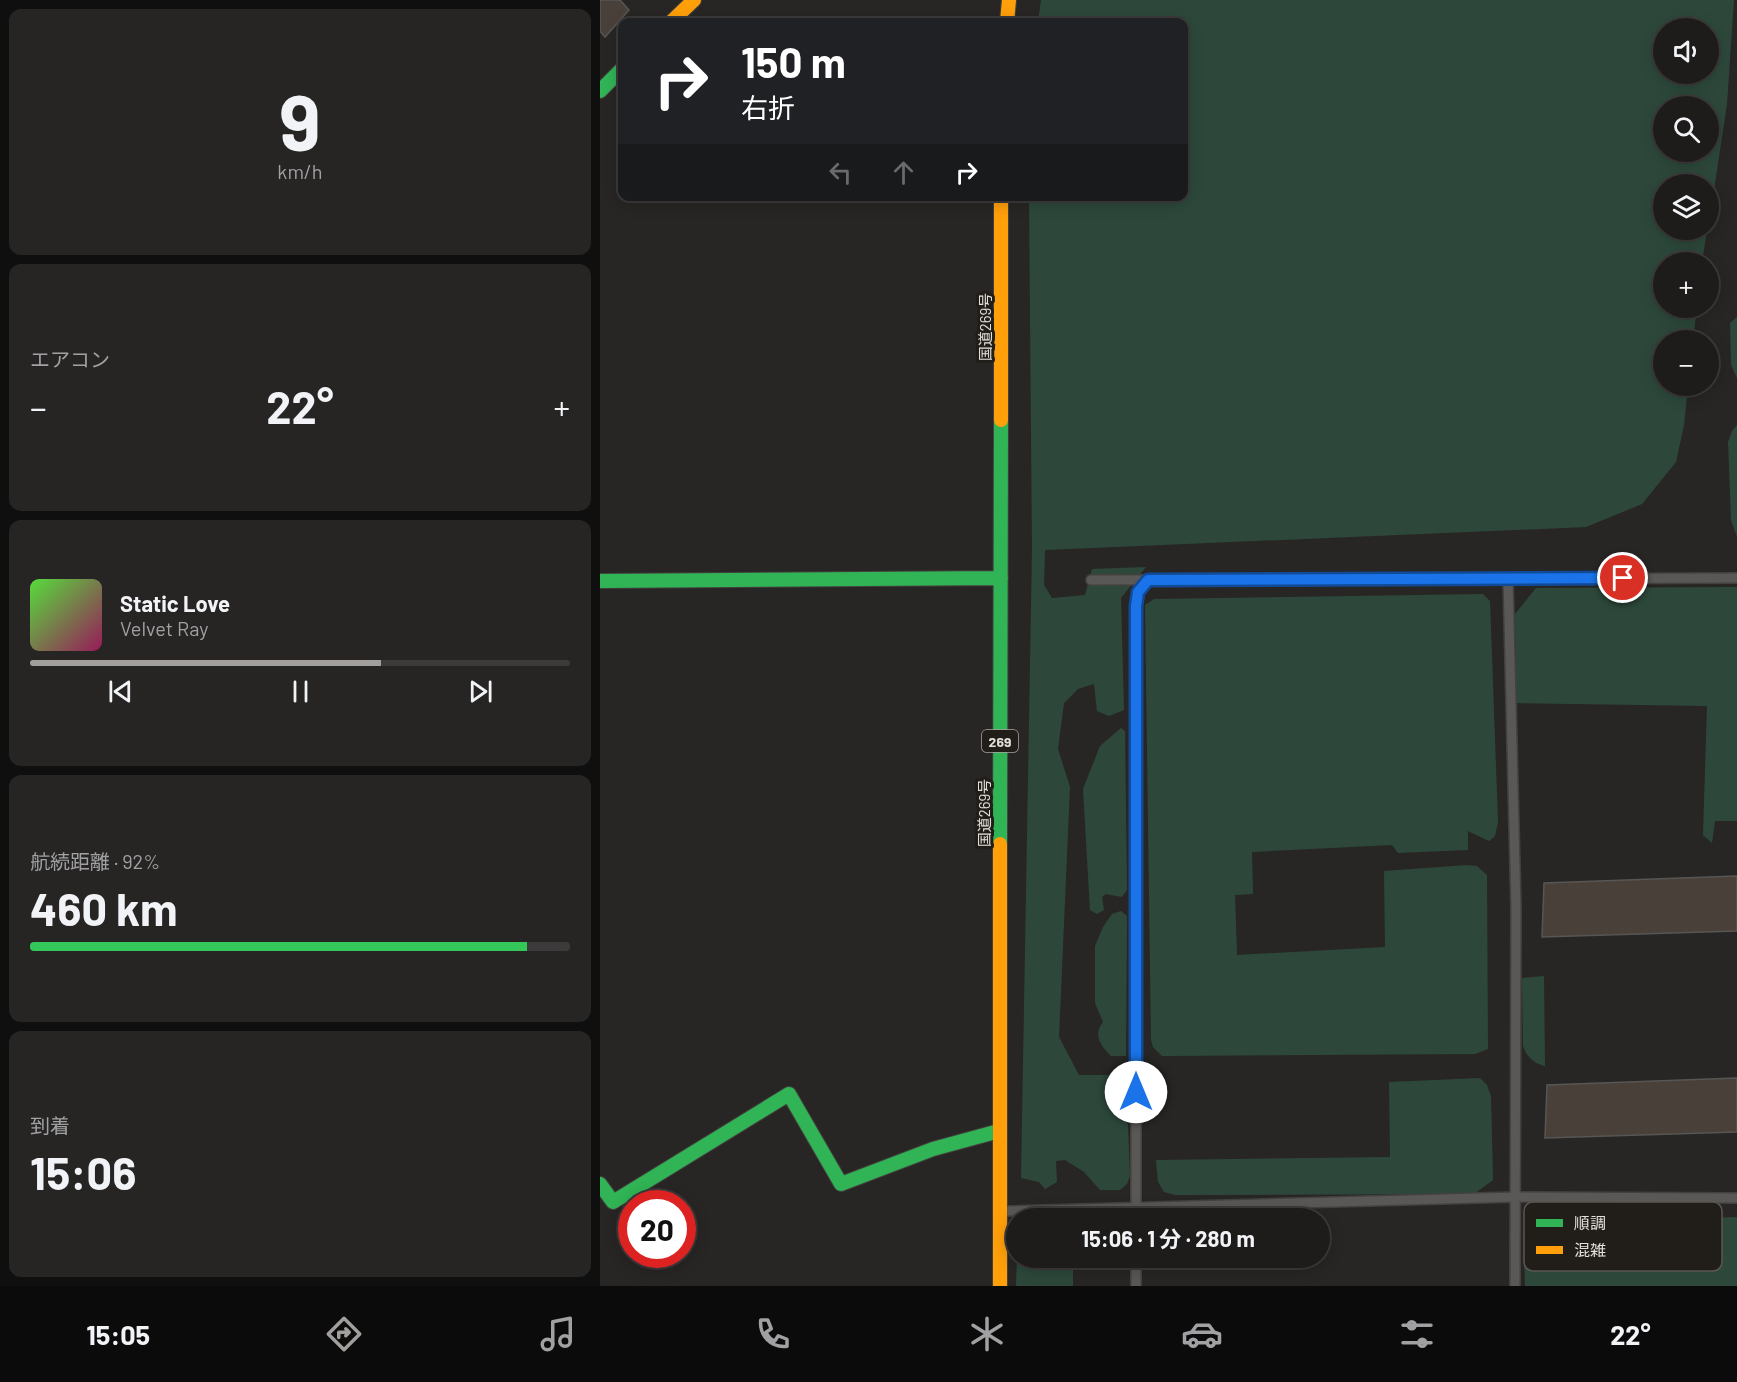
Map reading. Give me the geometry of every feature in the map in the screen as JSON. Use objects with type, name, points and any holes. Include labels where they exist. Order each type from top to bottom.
[{"type":"main road","points":[[674,18],[694,0]]},
{"type":"main road","points":[[1007,18],[1009,0]]},
{"type":"main road","points":[[600,91],[618,73]]},
{"type":"main road","name":"国道269号","points":[[1000,1286],[1001,201]]},
{"type":"main road","points":[[600,581],[1001,578]]},
{"type":"main road","points":[[600,1184],[613,1202],[789,1094],[841,1184],[933,1149],[999,1131]]},
{"type":"lane","points":[[1508,578],[1516,909],[1515,1286]]},
{"type":"lane","points":[[1091,580],[1737,578]]},
{"type":"lane","points":[[1148,580],[1138,592],[1136,606],[1136,1208],[1515,1197],[1737,1198]]},
{"type":"lane","points":[[1001,1211],[1006,1211]]},
{"type":"lane","points":[[1136,1268],[1136,1286]]},
{"type":"green space","points":[[1041,0],[1734,0],[1727,104],[1719,157],[1719,96],[1653,96],[1653,162],[1718,162],[1716,174],[1653,174],[1653,240],[1705,240],[1704,252],[1653,252],[1653,318],[1696,318],[1694,330],[1653,330],[1653,396],[1687,396],[1684,425],[1676,462],[1642,504],[1586,527],[1045,550],[1044,585],[1052,598],[1085,595],[1092,569],[1146,567],[1121,598],[1124,710],[1109,716],[1097,711],[1094,684],[1078,689],[1064,703],[1058,749],[1070,787],[1059,1037],[1079,1075],[1126,1075],[1130,1176],[1127,1184],[1120,1190],[1100,1190],[1084,1172],[1065,1160],[1056,1161],[1057,1182],[1045,1189],[1039,1182],[1021,1178],[1032,550],[1029,201],[1188,201],[1188,18],[1039,18]]},
{"type":"green space","points":[[1737,317],[1737,378],[1731,365],[1730,323]]},
{"type":"green space","points":[[1737,425],[1737,537],[1731,520],[1728,442]]},
{"type":"green space","points":[[1737,587],[1737,821],[1715,821],[1712,843],[1703,835],[1707,706],[1516,703],[1515,614],[1536,588]]},
{"type":"green space","points":[[1483,594],[1490,601],[1498,822],[1495,836],[1489,841],[1468,831],[1468,850],[1398,853],[1392,845],[1252,852],[1253,894],[1235,895],[1237,955],[1385,947],[1384,871],[1477,866],[1487,875],[1488,1049],[1475,1054],[1162,1056],[1153,1047],[1151,1040],[1145,605],[1154,599]]},
{"type":"green space","points":[[1121,728],[1125,731],[1127,890],[1122,897],[1106,894],[1102,897],[1104,910],[1097,914],[1090,910],[1083,789],[1100,746]]},
{"type":"green space","points":[[1121,911],[1127,916],[1126,1056],[1111,1056],[1101,1044],[1098,1036],[1103,1022],[1095,1003],[1095,946],[1103,927],[1112,914]]},
{"type":"green space","points":[[1544,976],[1545,1066],[1531,1059],[1523,1046],[1522,978]]},
{"type":"green space","points":[[1480,1078],[1487,1085],[1491,1096],[1493,1180],[1474,1194],[1175,1195],[1164,1192],[1158,1182],[1156,1160],[1390,1157],[1389,1082]]},
{"type":"green space","points":[[1722,1217],[1737,1217],[1737,1286],[1525,1286],[1524,1271],[1722,1271]]},
{"type":"green space","points":[[1017,1268],[1073,1268],[1073,1286],[1016,1286]]},
{"type":"building","points":[[600,0],[620,0],[629,10],[622,18],[618,18],[618,22],[605,37],[600,31]]},
{"type":"building","points":[[1737,876],[1737,931],[1542,937],[1544,883]]},
{"type":"building","points":[[1737,1078],[1737,1132],[1545,1138],[1547,1085]]},
{"type":"traffic: fast","points":[[600,91],[618,73]]},
{"type":"traffic: fast","points":[[1000,844],[1001,420]]},
{"type":"traffic: fast","points":[[600,581],[1001,578]]},
{"type":"traffic: fast","points":[[600,1184],[613,1202],[789,1094],[841,1184],[933,1149],[999,1131]]},
{"type":"traffic: slow","points":[[675,18],[694,0]]},
{"type":"traffic: slow","points":[[1007,18],[1009,0]]},
{"type":"traffic: slow","points":[[1001,201],[1001,420]]},
{"type":"traffic: slow","points":[[1000,844],[1000,1286]]},
{"type":"route","points":[[1136,1092],[1136,606],[1138,592],[1148,580],[1623,578]]}]
